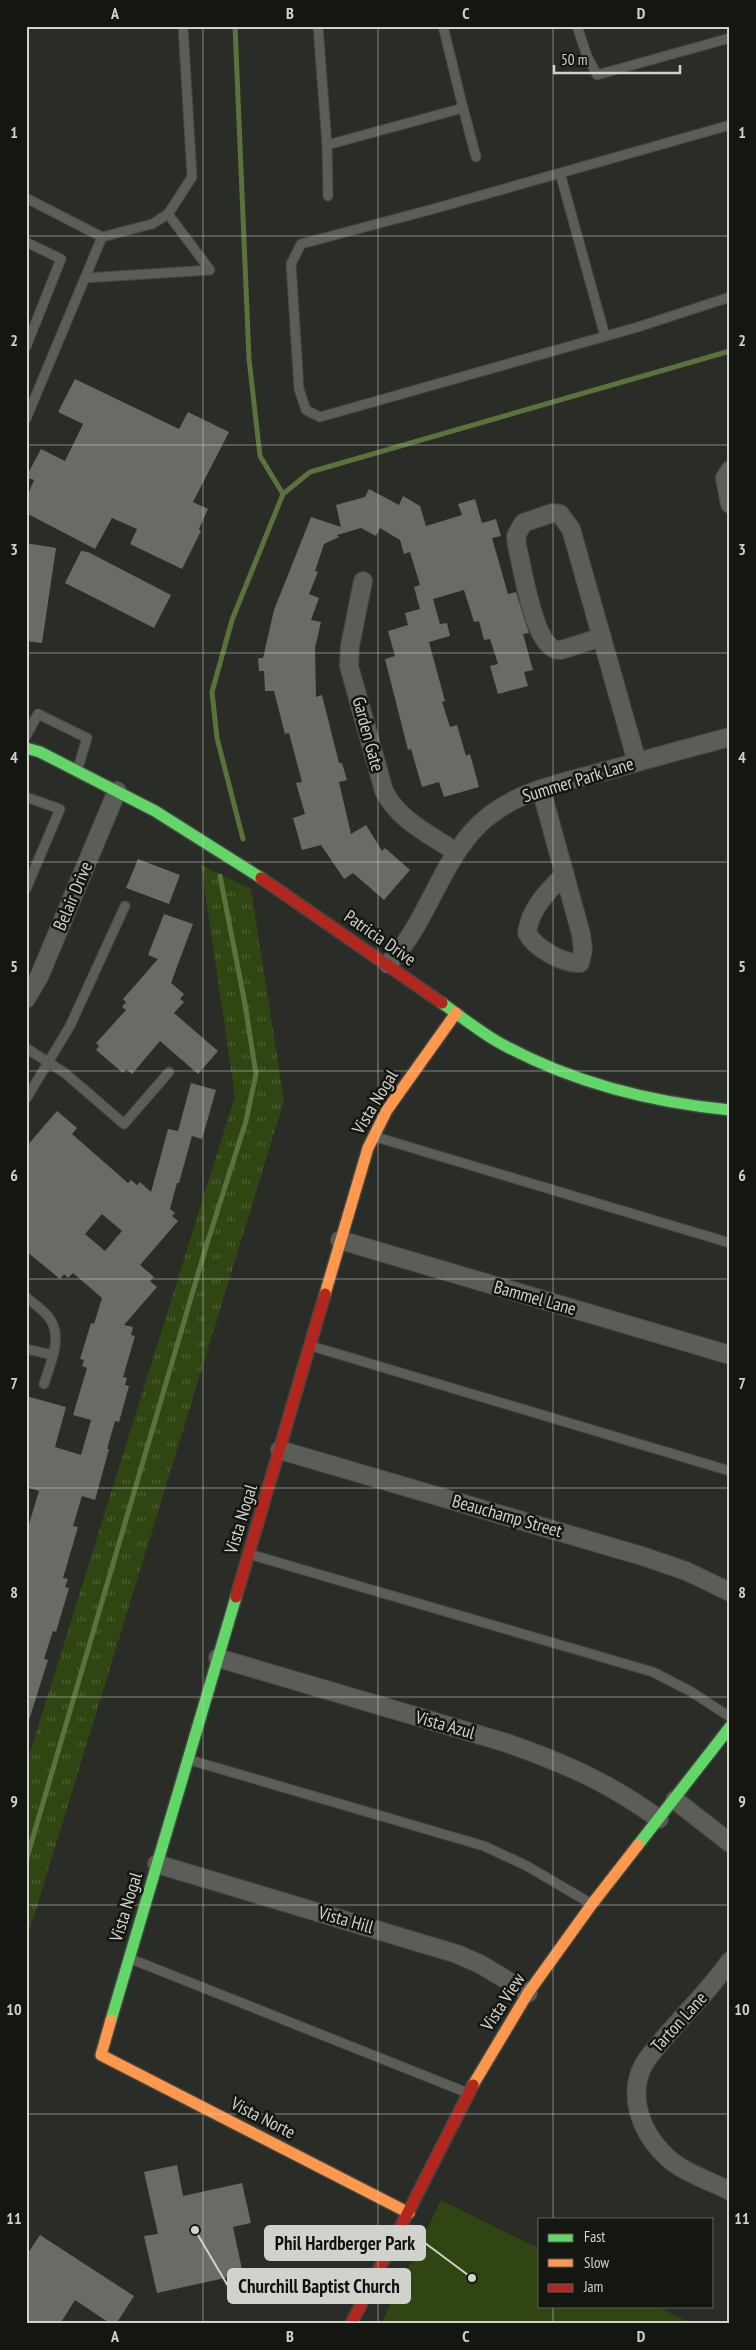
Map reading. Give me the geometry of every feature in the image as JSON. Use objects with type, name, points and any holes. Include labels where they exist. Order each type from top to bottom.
[{"type":"street","points":[[730,470],[725,478],[730,504]]},
{"type":"street","points":[[602,637],[562,650],[555,650],[548,646],[538,631],[517,546],[516,536],[523,523],[552,513],[560,514],[571,529],[602,637],[637,762]]},
{"type":"street","name":"Garden Gate","points":[[364,581],[350,646],[349,666],[384,791],[389,802],[399,813],[456,852]]},
{"type":"street","name":"Summer Park Lane","points":[[388,964],[402,950],[456,852],[472,832],[494,810],[516,798],[541,789],[730,737]]},
{"type":"street","name":"Patricia Drive","points":[[26,748],[77,771],[155,811],[237,861],[497,1041],[542,1065],[590,1084],[648,1100],[690,1108],[730,1110]]},
{"type":"street","points":[[541,789],[565,874],[581,934],[583,950],[580,963],[553,955],[531,939],[527,933],[532,913],[542,898],[565,874]]},
{"type":"street","name":"Belair Drive","points":[[26,999],[38,977],[117,791]]},
{"type":"street","name":"Vista Nogal","points":[[101,2054],[368,1148],[387,1110],[456,1013]]},
{"type":"street","name":"Bammel Lane","points":[[340,1240],[730,1355]]},
{"type":"street","name":"Beauchamp Street","points":[[280,1450],[642,1556],[686,1571],[730,1592]]},
{"type":"street","name":"Vista Azul","points":[[218,1658],[507,1743],[552,1759],[596,1778],[659,1819]]},
{"type":"street","name":"Vista View","points":[[351,2324],[409,2213],[468,2093],[528,1993],[592,1904],[675,1800],[730,1727]]},
{"type":"street","points":[[675,1800],[730,1843]]},
{"type":"street","name":"Vista Hill","points":[[157,1864],[457,1954],[480,1964],[528,1993]]},
{"type":"street","name":"Tarton Lane","points":[[730,1961],[710,1988],[650,2055],[637,2084],[636,2100],[641,2118],[651,2140],[670,2160],[730,2190]]},
{"type":"street","name":"Vista Norte","points":[[101,2054],[409,2213]]},
{"type":"lane","points":[[26,198],[102,236],[152,224],[168,214],[192,177],[184,26]]},
{"type":"lane","points":[[318,26],[327,145],[328,196]]},
{"type":"lane","points":[[443,26],[476,157]]},
{"type":"lane","points":[[577,26],[587,56],[597,75],[730,38]]},
{"type":"lane","points":[[327,145],[463,108]]},
{"type":"lane","points":[[730,125],[301,244],[290,264],[299,390],[306,410],[320,417],[605,336],[730,297]]},
{"type":"lane","points":[[560,173],[605,336]]},
{"type":"lane","points":[[85,278],[210,270],[168,214]]},
{"type":"lane","points":[[26,419],[102,236]]},
{"type":"lane","points":[[26,242],[61,259],[26,347]]},
{"type":"lane","points":[[26,736],[38,714],[87,738],[77,771]]},
{"type":"lane","points":[[26,797],[60,809],[26,889]]},
{"type":"lane","points":[[26,1099],[70,1026],[125,906]]},
{"type":"lane","points":[[26,1048],[50,1062],[124,1124],[169,1072]]},
{"type":"lane","points":[[373,1136],[730,1243]]},
{"type":"lane","points":[[26,1297],[49,1317],[54,1327],[56,1342],[44,1384]]},
{"type":"lane","points":[[310,1346],[730,1471]]},
{"type":"lane","points":[[26,1349],[52,1355]]},
{"type":"lane","points":[[249,1554],[653,1672],[690,1691],[730,1717]]},
{"type":"lane","points":[[188,1760],[484,1846],[527,1866],[592,1904]]},
{"type":"lane","points":[[128,1958],[468,2093]]},
{"type":"green space","points":[[201,865],[251,889],[284,1101],[26,1942],[26,1765],[235,1096]]},
{"type":"green space","points":[[441,2200],[538,2248],[538,2308],[660,2308],[692,2324],[381,2324]]},
{"type":"building","points":[[75,379],[179,429],[188,412],[229,432],[193,502],[208,509],[199,529],[201,531],[182,569],[130,544],[137,529],[112,518],[95,549],[26,513],[26,499],[34,480],[26,477],[41,449],[65,461],[83,424],[58,412]]},
{"type":"building","points":[[369,489],[399,505],[403,496],[420,506],[426,526],[462,515],[458,504],[475,499],[482,523],[496,519],[501,536],[492,538],[508,594],[516,592],[529,633],[523,634],[533,670],[524,672],[528,686],[498,694],[490,666],[498,664],[490,639],[484,640],[479,621],[474,622],[464,590],[433,599],[440,624],[447,623],[450,636],[429,642],[445,701],[442,702],[450,727],[457,725],[466,756],[470,754],[479,787],[444,797],[439,782],[422,787],[411,749],[408,750],[385,659],[395,656],[388,631],[408,625],[405,613],[420,609],[414,587],[420,585],[410,552],[404,554],[400,540],[380,528],[376,536],[361,528],[337,535],[339,537],[324,544],[315,571],[318,572],[309,594],[319,598],[311,620],[321,622],[315,648],[316,697],[322,695],[339,763],[342,763],[347,780],[339,782],[351,834],[366,825],[382,851],[385,848],[410,870],[384,900],[353,873],[344,879],[321,845],[302,850],[293,818],[305,814],[296,783],[302,782],[289,733],[285,734],[274,691],[265,691],[264,671],[259,671],[258,658],[263,658],[274,610],[311,517],[341,527],[336,505],[365,497]]},
{"type":"building","points":[[26,543],[56,548],[42,643],[26,641]]},
{"type":"building","points":[[81,551],[88,552],[171,595],[154,628],[65,583]]},
{"type":"building","points":[[138,859],[180,875],[169,904],[126,888]]},
{"type":"building","points":[[164,914],[193,924],[171,983],[184,994],[180,999],[184,1002],[174,1013],[218,1051],[198,1074],[160,1041],[132,1074],[126,1069],[123,1073],[96,1050],[99,1046],[96,1043],[126,1010],[122,1007],[126,1002],[123,999],[158,959],[148,955]]},
{"type":"building","points":[[191,1083],[216,1090],[202,1139],[192,1136],[179,1183],[177,1183],[170,1209],[175,1213],[172,1216],[178,1221],[140,1265],[154,1277],[150,1281],[157,1287],[124,1325],[133,1327],[131,1335],[135,1336],[123,1377],[127,1378],[125,1385],[129,1386],[119,1422],[115,1421],[95,1500],[82,1496],[73,1526],[78,1527],[63,1578],[68,1579],[65,1587],[69,1588],[56,1632],[53,1631],[44,1659],[48,1660],[29,1720],[26,1719],[26,1534],[39,1491],[26,1487],[26,1396],[66,1407],[55,1447],[81,1455],[91,1420],[73,1415],[87,1368],[82,1366],[84,1360],[80,1359],[91,1323],[94,1324],[102,1298],[73,1273],[68,1278],[64,1274],[60,1279],[26,1251],[26,1147],[57,1111],[77,1128],[72,1134],[128,1183],[131,1180],[137,1185],[140,1182],[151,1192],[168,1129],[178,1131]],"holes":[[[102,1214],[122,1231],[105,1251],[85,1234]]]},
{"type":"building","points":[[177,2165],[183,2196],[242,2183],[251,2223],[233,2227],[243,2274],[157,2293],[144,2236],[158,2234],[144,2172]]},
{"type":"building","points":[[40,2235],[134,2296],[116,2324],[111,2324],[75,2300],[60,2324],[26,2324],[26,2256]]},
{"type":"waterway","points":[[235,26],[249,359],[260,456],[283,494]]},
{"type":"waterway","points":[[243,839],[217,738],[212,692],[232,620],[283,494],[310,472],[730,351]]},
{"type":"waterway","points":[[26,1861],[205,1250],[246,1121],[256,1074],[245,1004],[220,876]]},
{"type":"traffic: fast","points":[[26,748],[40,752],[155,811],[261,878]]},
{"type":"traffic: fast","points":[[442,1003],[498,1042],[525,1056],[581,1079],[640,1096],[730,1110]]},
{"type":"traffic: fast","points":[[111,2020],[236,1597]]},
{"type":"traffic: fast","points":[[638,1845],[730,1727]]},
{"type":"traffic: slow","points":[[325,1294],[368,1148],[387,1110],[456,1013]]},
{"type":"traffic: slow","points":[[473,2085],[528,1993],[592,1904],[638,1845]]},
{"type":"traffic: slow","points":[[111,2020],[101,2055],[409,2213]]},
{"type":"traffic: jam","points":[[261,878],[442,1003]]},
{"type":"traffic: jam","points":[[236,1597],[325,1294]]},
{"type":"traffic: jam","points":[[351,2324],[473,2085]]},
{"type":"place","name":"Churchill Baptist Church","points":[[195,2230]]},
{"type":"place","name":"Phil Hardberger Park","points":[[472,2278]]}]
